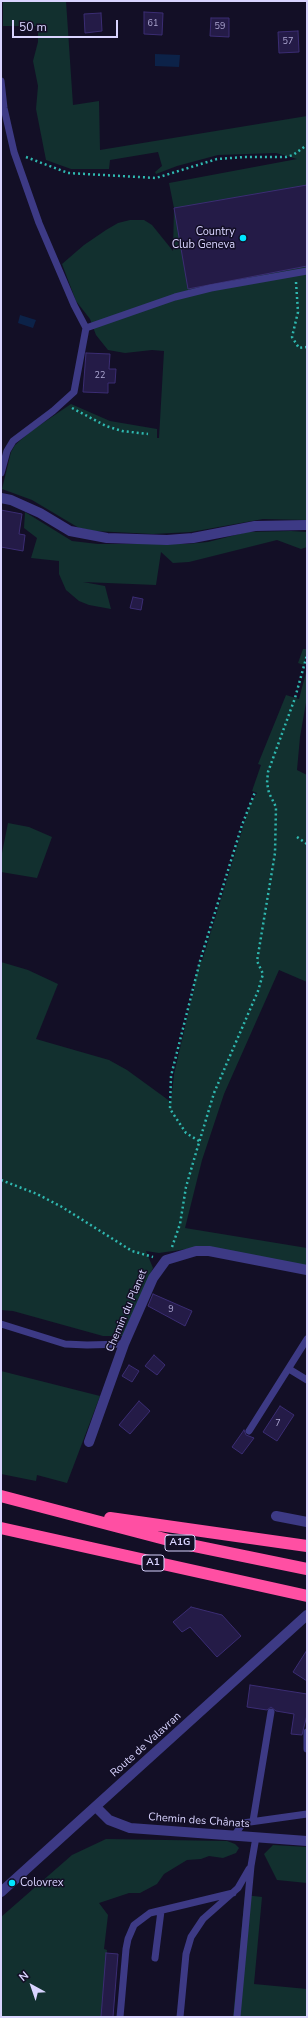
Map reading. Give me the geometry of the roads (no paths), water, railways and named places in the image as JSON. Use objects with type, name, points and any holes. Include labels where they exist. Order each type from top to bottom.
[{"type":"highway","points":[[1,1496],[54,1509],[307,1546]]},
{"type":"highway","name":"A1G","points":[[54,1509],[180,1543],[307,1569]]},
{"type":"highway","name":"A1","points":[[1,1528],[306,1596]]},
{"type":"street","points":[[1,498],[11,500],[40,513],[70,531],[107,538],[167,540],[192,538],[255,526],[307,525]]},
{"type":"street","name":"Chemin du Planet","points":[[89,1442],[124,1344],[153,1278],[166,1260],[196,1251],[209,1251],[307,1270]]},
{"type":"street","points":[[276,1516],[307,1522]]},
{"type":"street","name":"Route de Valavran","points":[[1,1892],[307,1615]]},
{"type":"street","name":"Chemin des Chânats","points":[[96,1807],[109,1820],[130,1828],[307,1841]]},
{"type":"lane","points":[[1,81],[4,108],[14,152],[39,223],[86,328],[74,392],[13,440],[7,451],[1,473]]},
{"type":"lane","points":[[86,328],[175,297],[211,288],[307,271]]},
{"type":"lane","points":[[1,1324],[65,1344],[88,1346],[124,1344]]},
{"type":"lane","points":[[249,1431],[307,1339]]},
{"type":"lane","points":[[289,1369],[307,1380]]},
{"type":"lane","points":[[253,1821],[271,1712]]},
{"type":"lane","points":[[307,1732],[307,1749]]},
{"type":"lane","points":[[234,1836],[243,1823],[307,1814]]},
{"type":"lane","points":[[237,2017],[251,1866],[256,1837]]},
{"type":"lane","points":[[180,2017],[186,1954],[191,1937],[203,1919],[233,1893],[243,1881],[251,1866]]},
{"type":"lane","points":[[120,2017],[126,1949],[130,1931],[144,1916],[233,1893]]},
{"type":"lane","points":[[155,1958],[161,1911]]},
{"type":"water","points":[[155,54],[180,55],[179,67],[155,66]]},
{"type":"water","points":[[20,315],[36,320],[33,328],[18,323]]},
{"type":"place","name":"Country Club Geneva","points":[[243,238]]},
{"type":"place","name":"Colovrex","points":[[12,1883]]}]
